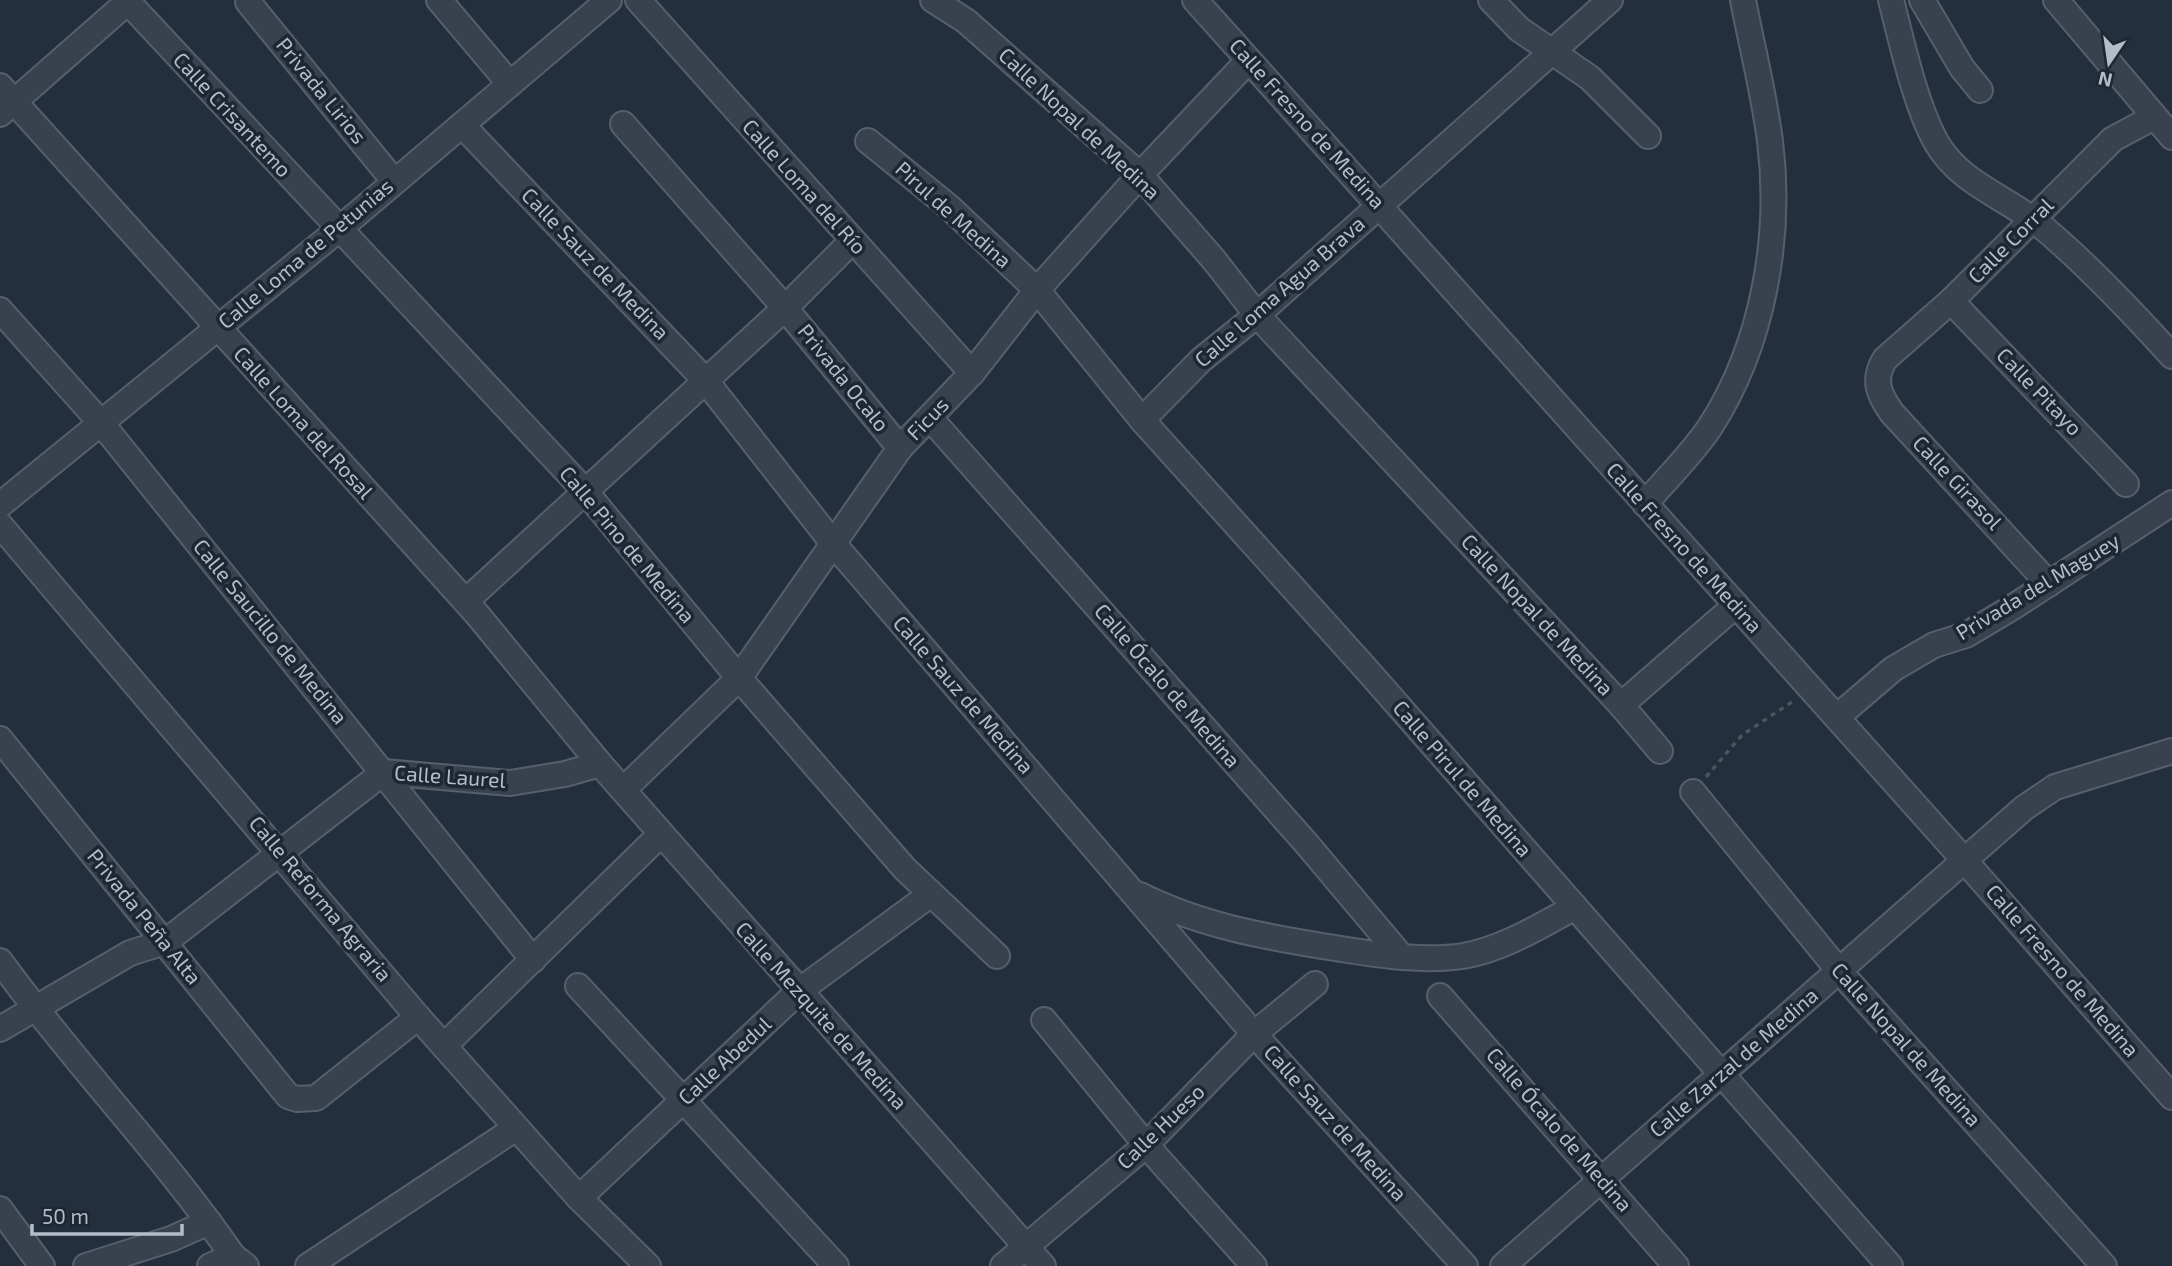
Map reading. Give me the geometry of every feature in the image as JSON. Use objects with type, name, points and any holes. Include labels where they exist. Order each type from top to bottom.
[{"type":"street","points":[[439,0],[510,84]]},
{"type":"street","name":"Calle Loma de Petunias","points":[[0,505],[102,425],[338,230],[610,0]]},
{"type":"street","name":"Calle Loma del Río","points":[[638,0],[972,373]]},
{"type":"street","name":"Calle Nopal de Medina","points":[[933,0],[966,21],[1140,176],[1214,260],[1257,315],[1621,705],[1660,751]]},
{"type":"street","name":"Calle Fresno de Medina","points":[[1195,0],[1381,204],[1645,504],[1965,860],[2172,1097]]},
{"type":"street","points":[[1491,0],[1519,29],[1590,78],[1648,136]]},
{"type":"street","name":"Calle Loma Agua Brava","points":[[1142,420],[1201,360],[1257,315],[1610,0]]},
{"type":"street","points":[[1645,504],[1709,428],[1741,370],[1768,268],[1773,202],[1770,142],[1743,0]]},
{"type":"street","points":[[1891,0],[1909,66],[1935,141],[1955,168],[2034,221],[2172,356]]},
{"type":"street","points":[[1922,0],[1962,68],[1980,90]]},
{"type":"street","points":[[2056,0],[2172,137]]},
{"type":"street","points":[[4,100],[127,1]]},
{"type":"street","name":"Calle Crisantemo","points":[[127,1],[338,230]]},
{"type":"street","name":"Privada Lirios","points":[[248,2],[394,181]]},
{"type":"street","name":"Ficus","points":[[624,789],[739,678],[900,447],[972,373],[1037,290],[1248,61]]},
{"type":"street","name":"Calle Loma del Rosal","points":[[4,100],[466,601],[600,764]]},
{"type":"street","name":"Calle Corral","points":[[1877,377],[1885,359],[1951,301],[2034,221],[2073,177],[2113,139],[2154,117]]},
{"type":"street","name":"Privada Ocalo","points":[[622,124],[785,307],[900,447]]},
{"type":"street","name":"Calle Sauz de Medina","points":[[462,125],[705,380],[832,542],[1254,1034],[1465,1266]]},
{"type":"street","name":"Pirul de Medina","points":[[868,141],[948,206],[1037,290]]},
{"type":"street","name":"Calle Pino de Medina","points":[[338,230],[584,490],[739,678],[905,869],[997,956]]},
{"type":"street","points":[[466,601],[852,242]]},
{"type":"street","name":"Calle Pirul de Medina","points":[[1037,290],[1142,420],[1890,1266]]},
{"type":"street","name":"Calle Pitayo","points":[[1951,301],[2126,484]]},
{"type":"street","name":"Calle Saucillo de Medina","points":[[0,310],[102,425],[533,960]]},
{"type":"street","name":"Calle Girasol","points":[[1877,377],[1882,399],[1892,413],[2049,584]]},
{"type":"street","name":"Calle Ócalo de Medina","points":[[930,418],[1306,843],[1401,956]]},
{"type":"street","name":"Privada del Maguey","points":[[1837,718],[1893,670],[1934,645],[1966,635],[2172,503]]},
{"type":"street","name":"Calle Reforma Agraria","points":[[0,525],[283,854],[418,1017],[579,1198],[648,1266]]},
{"type":"street","points":[[1621,705],[1736,605]]},
{"type":"street","name":"Privada Peña Alta","points":[[0,739],[288,1096],[298,1099],[316,1098],[418,1017]]},
{"type":"street","name":"Calle Zarzal de Medina","points":[[1503,1266],[2024,808],[2055,787],[2172,751]]},
{"type":"street","name":"Calle Laurel","points":[[0,1029],[130,953],[165,943],[283,854],[384,772],[510,783],[565,775],[600,764]]},
{"type":"street","name":"Calle Mezquite de Medina","points":[[600,764],[1043,1266]]},
{"type":"street","name":"Calle Nopal de Medina","points":[[1693,792],[1840,972],[2104,1266]]},
{"type":"street","points":[[444,1046],[661,834]]},
{"type":"street","points":[[1132,891],[1199,920],[1238,931],[1434,959],[1486,950],[1575,908]]},
{"type":"street","name":"Calle Abedul","points":[[579,1198],[799,992],[931,894]]},
{"type":"street","points":[[0,961],[35,1009],[240,1261],[210,1266]]},
{"type":"street","name":"Calle Hueso","points":[[1003,1266],[1146,1145],[1254,1034],[1315,984]]},
{"type":"street","points":[[578,986],[685,1098],[836,1266]]},
{"type":"street","name":"Calle Ócalo de Medina","points":[[1440,996],[1676,1266]]},
{"type":"street","points":[[1044,1020],[1146,1145],[1254,1266]]},
{"type":"street","points":[[308,1266],[516,1128]]},
{"type":"street","points":[[0,1209],[42,1266]]},
{"type":"street","points":[[86,1266],[172,1240],[209,1222]]},
{"type":"path","points":[[1693,792],[1742,735],[1811,690]]}]
